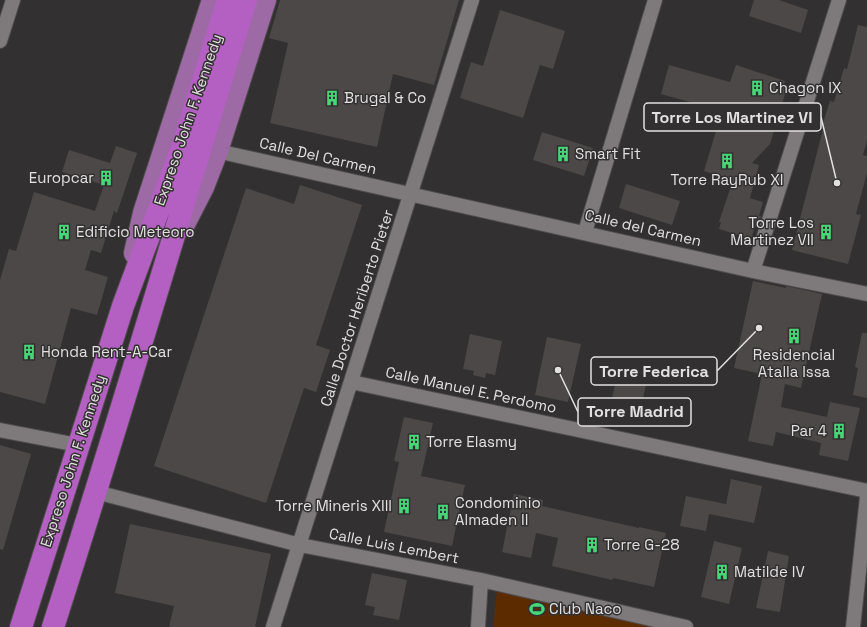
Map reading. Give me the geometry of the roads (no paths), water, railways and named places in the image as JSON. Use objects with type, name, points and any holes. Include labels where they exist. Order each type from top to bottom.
[{"type":"highway","name":"Expreso John F. Kennedy","points":[[21,627],[123,306],[201,146],[228,0]]},
{"type":"highway","name":"Expreso John F. Kennedy","points":[[53,627],[96,492],[246,0]]},
{"type":"main road","points":[[123,306],[144,213],[213,0]]},
{"type":"main road","points":[[201,146],[265,0]]},
{"type":"street","points":[[0,41],[13,0]]},
{"type":"street","name":"Calle Doctor Heriberto Pieter","points":[[273,627],[472,0]]},
{"type":"street","points":[[585,232],[655,0]]},
{"type":"street","points":[[753,271],[839,0]]},
{"type":"street","name":"Calle Del Carmen","points":[[201,146],[411,194]]},
{"type":"street","name":"Calle del Carmen","points":[[411,194],[753,271],[867,294]]},
{"type":"street","name":"Calle Manuel E. Perdomo","points":[[350,382],[867,491]]},
{"type":"street","points":[[0,430],[78,445]]},
{"type":"street","name":"Calle Luis Lembert","points":[[96,492],[300,545],[481,580],[686,627]]},
{"type":"street","points":[[853,627],[867,497]]},
{"type":"street","points":[[478,627],[481,580]]},
{"type":"place","name":"Chagon IX","points":[[757,88]]},
{"type":"place","name":"Brugal & Co","points":[[332,98]]},
{"type":"place","name":"Smart Fit","points":[[563,154]]},
{"type":"place","name":"Torre RayRub XI","points":[[727,161]]},
{"type":"place","name":"Europcar","points":[[106,178]]},
{"type":"place","name":"Torre Los Martinez VI","points":[[837,183]]},
{"type":"place","name":"Edificio Meteoro","points":[[64,232]]},
{"type":"place","name":"Torre Los Martinez VII","points":[[826,232]]},
{"type":"place","name":"Torre Federica","points":[[759,328]]},
{"type":"place","name":"Residencial Atalla Issa","points":[[794,336]]},
{"type":"place","name":"Honda Rent-A-Car","points":[[29,352]]},
{"type":"place","name":"Torre Madrid","points":[[558,370]]},
{"type":"place","name":"Par 4","points":[[839,431]]},
{"type":"place","name":"Torre Elasmy","points":[[414,442]]},
{"type":"place","name":"Torre Mineris XIII","points":[[404,506]]},
{"type":"place","name":"Condominio Almaden II","points":[[443,512]]},
{"type":"place","name":"Torre G-28","points":[[592,545]]},
{"type":"place","name":"Matilde IV","points":[[722,572]]},
{"type":"place","name":"Club Naco","points":[[537,609]]}]
